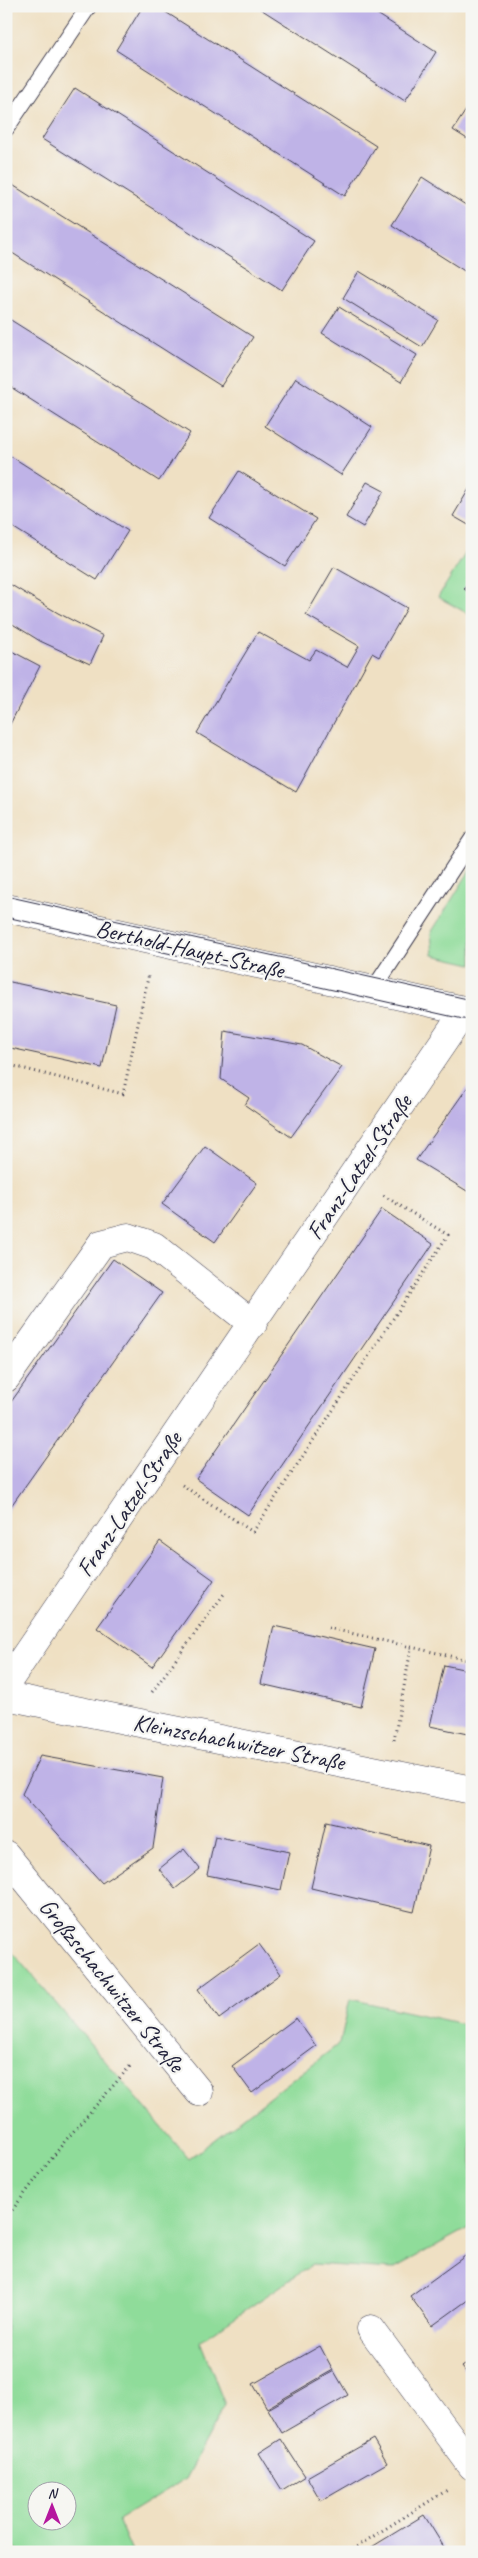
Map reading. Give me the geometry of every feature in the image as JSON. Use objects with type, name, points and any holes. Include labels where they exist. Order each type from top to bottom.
[{"type":"street","name":"Berthold-Haupt-Straße","points":[[6,908],[468,1011]]},
{"type":"street","name":"Franz-Latzel-Straße","points":[[6,1684],[468,1011]]},
{"type":"street","points":[[6,1378],[101,1244],[128,1237],[154,1246],[252,1324]]},
{"type":"street","name":"Kleinzschachwitzer Straße","points":[[6,1696],[472,1790]]},
{"type":"street","name":"Großzschachwitzer Straße","points":[[6,1855],[199,2092]]},
{"type":"street","points":[[371,2329],[464,2475]]},
{"type":"lane","points":[[6,128],[89,6]]},
{"type":"lane","points":[[373,990],[472,839]]},
{"type":"path","points":[[6,1065],[123,1094],[155,941]]},
{"type":"path","points":[[155,1466],[252,1532],[448,1235],[353,1177]]},
{"type":"path","points":[[131,1721],[224,1594]]},
{"type":"path","points":[[328,1628],[411,1649],[472,1661]]},
{"type":"path","points":[[388,1773],[411,1649]]},
{"type":"path","points":[[6,2218],[65,2141],[155,2039]]},
{"type":"path","points":[[348,2552],[464,2475]]},
{"type":"green space","points":[[472,543],[472,616],[438,597]]},
{"type":"green space","points":[[472,867],[472,964],[433,955],[431,933]]},
{"type":"green space","points":[[6,1945],[189,2159],[340,2043],[350,1999],[472,2026],[472,2226],[393,2269],[313,2264],[200,2341],[225,2404],[185,2479],[118,2520],[132,2552],[20,2552],[6,2538]]},
{"type":"building","points":[[143,6],[156,6],[376,146],[345,196],[116,50]]},
{"type":"building","points":[[256,6],[365,6],[436,52],[405,101]]},
{"type":"building","points":[[75,88],[314,241],[282,290],[42,139]]},
{"type":"building","points":[[472,101],[472,142],[453,130]]},
{"type":"building","points":[[422,177],[472,209],[472,264],[466,272],[392,225]]},
{"type":"building","points":[[11,184],[253,337],[221,386],[6,249],[6,191]]},
{"type":"building","points":[[359,271],[438,320],[422,347],[343,298]]},
{"type":"building","points":[[339,307],[417,355],[401,382],[322,333]]},
{"type":"building","points":[[6,317],[190,433],[159,481],[6,384]]},
{"type":"building","points":[[296,378],[372,427],[341,475],[265,426]]},
{"type":"building","points":[[6,453],[128,531],[97,580],[6,523]]},
{"type":"building","points":[[239,471],[316,519],[285,566],[209,518]]},
{"type":"building","points":[[367,482],[384,491],[363,527],[346,517]]},
{"type":"building","points":[[472,484],[472,527],[453,516]]},
{"type":"building","points":[[334,567],[407,608],[379,657],[372,653],[296,792],[197,733],[258,632],[309,660],[316,650],[347,667],[359,646],[306,615]]},
{"type":"building","points":[[472,576],[472,594],[464,589]]},
{"type":"building","points":[[6,582],[58,613],[103,636],[90,664],[40,641],[6,620]]},
{"type":"building","points":[[6,648],[40,666],[6,732]]},
{"type":"building","points":[[6,981],[116,1005],[102,1068],[6,1047]]},
{"type":"building","points":[[225,1031],[302,1045],[342,1067],[291,1137],[245,1105],[249,1098],[221,1079]]},
{"type":"building","points":[[472,1081],[472,1194],[416,1160]]},
{"type":"building","points":[[205,1146],[257,1183],[215,1242],[162,1204]]},
{"type":"building","points":[[382,1209],[433,1244],[248,1515],[196,1479]]},
{"type":"building","points":[[113,1259],[162,1293],[6,1513],[6,1409]]},
{"type":"building","points":[[160,1541],[214,1580],[152,1667],[97,1628]]},
{"type":"building","points":[[274,1626],[375,1649],[361,1707],[261,1684]]},
{"type":"building","points":[[444,1665],[472,1671],[472,1735],[430,1726]]},
{"type":"building","points":[[40,1756],[163,1778],[153,1848],[102,1883],[22,1794]]},
{"type":"building","points":[[326,1822],[429,1846],[414,1912],[311,1888]]},
{"type":"building","points":[[215,1836],[289,1852],[281,1890],[207,1875]]},
{"type":"building","points":[[184,1849],[200,1869],[175,1889],[159,1869]]},
{"type":"building","points":[[259,1944],[281,1974],[219,2019],[198,1989]]},
{"type":"building","points":[[296,2018],[316,2046],[252,2093],[232,2066]]},
{"type":"building","points":[[472,2251],[472,2297],[432,2326],[410,2296]]},
{"type":"building","points":[[320,2346],[333,2370],[267,2408],[253,2384]]},
{"type":"building","points":[[472,2360],[472,2380],[462,2367]]},
{"type":"building","points":[[334,2371],[348,2395],[282,2433],[268,2409]]},
{"type":"building","points":[[281,2439],[305,2476],[282,2490],[259,2453]]},
{"type":"building","points":[[373,2439],[387,2463],[321,2501],[307,2477]]},
{"type":"building","points":[[424,2515],[447,2552],[364,2552],[375,2545]]},
{"type":"tram line","points":[[6,896],[472,1000]]},
{"type":"tram line","points":[[6,917],[472,1021]]}]
